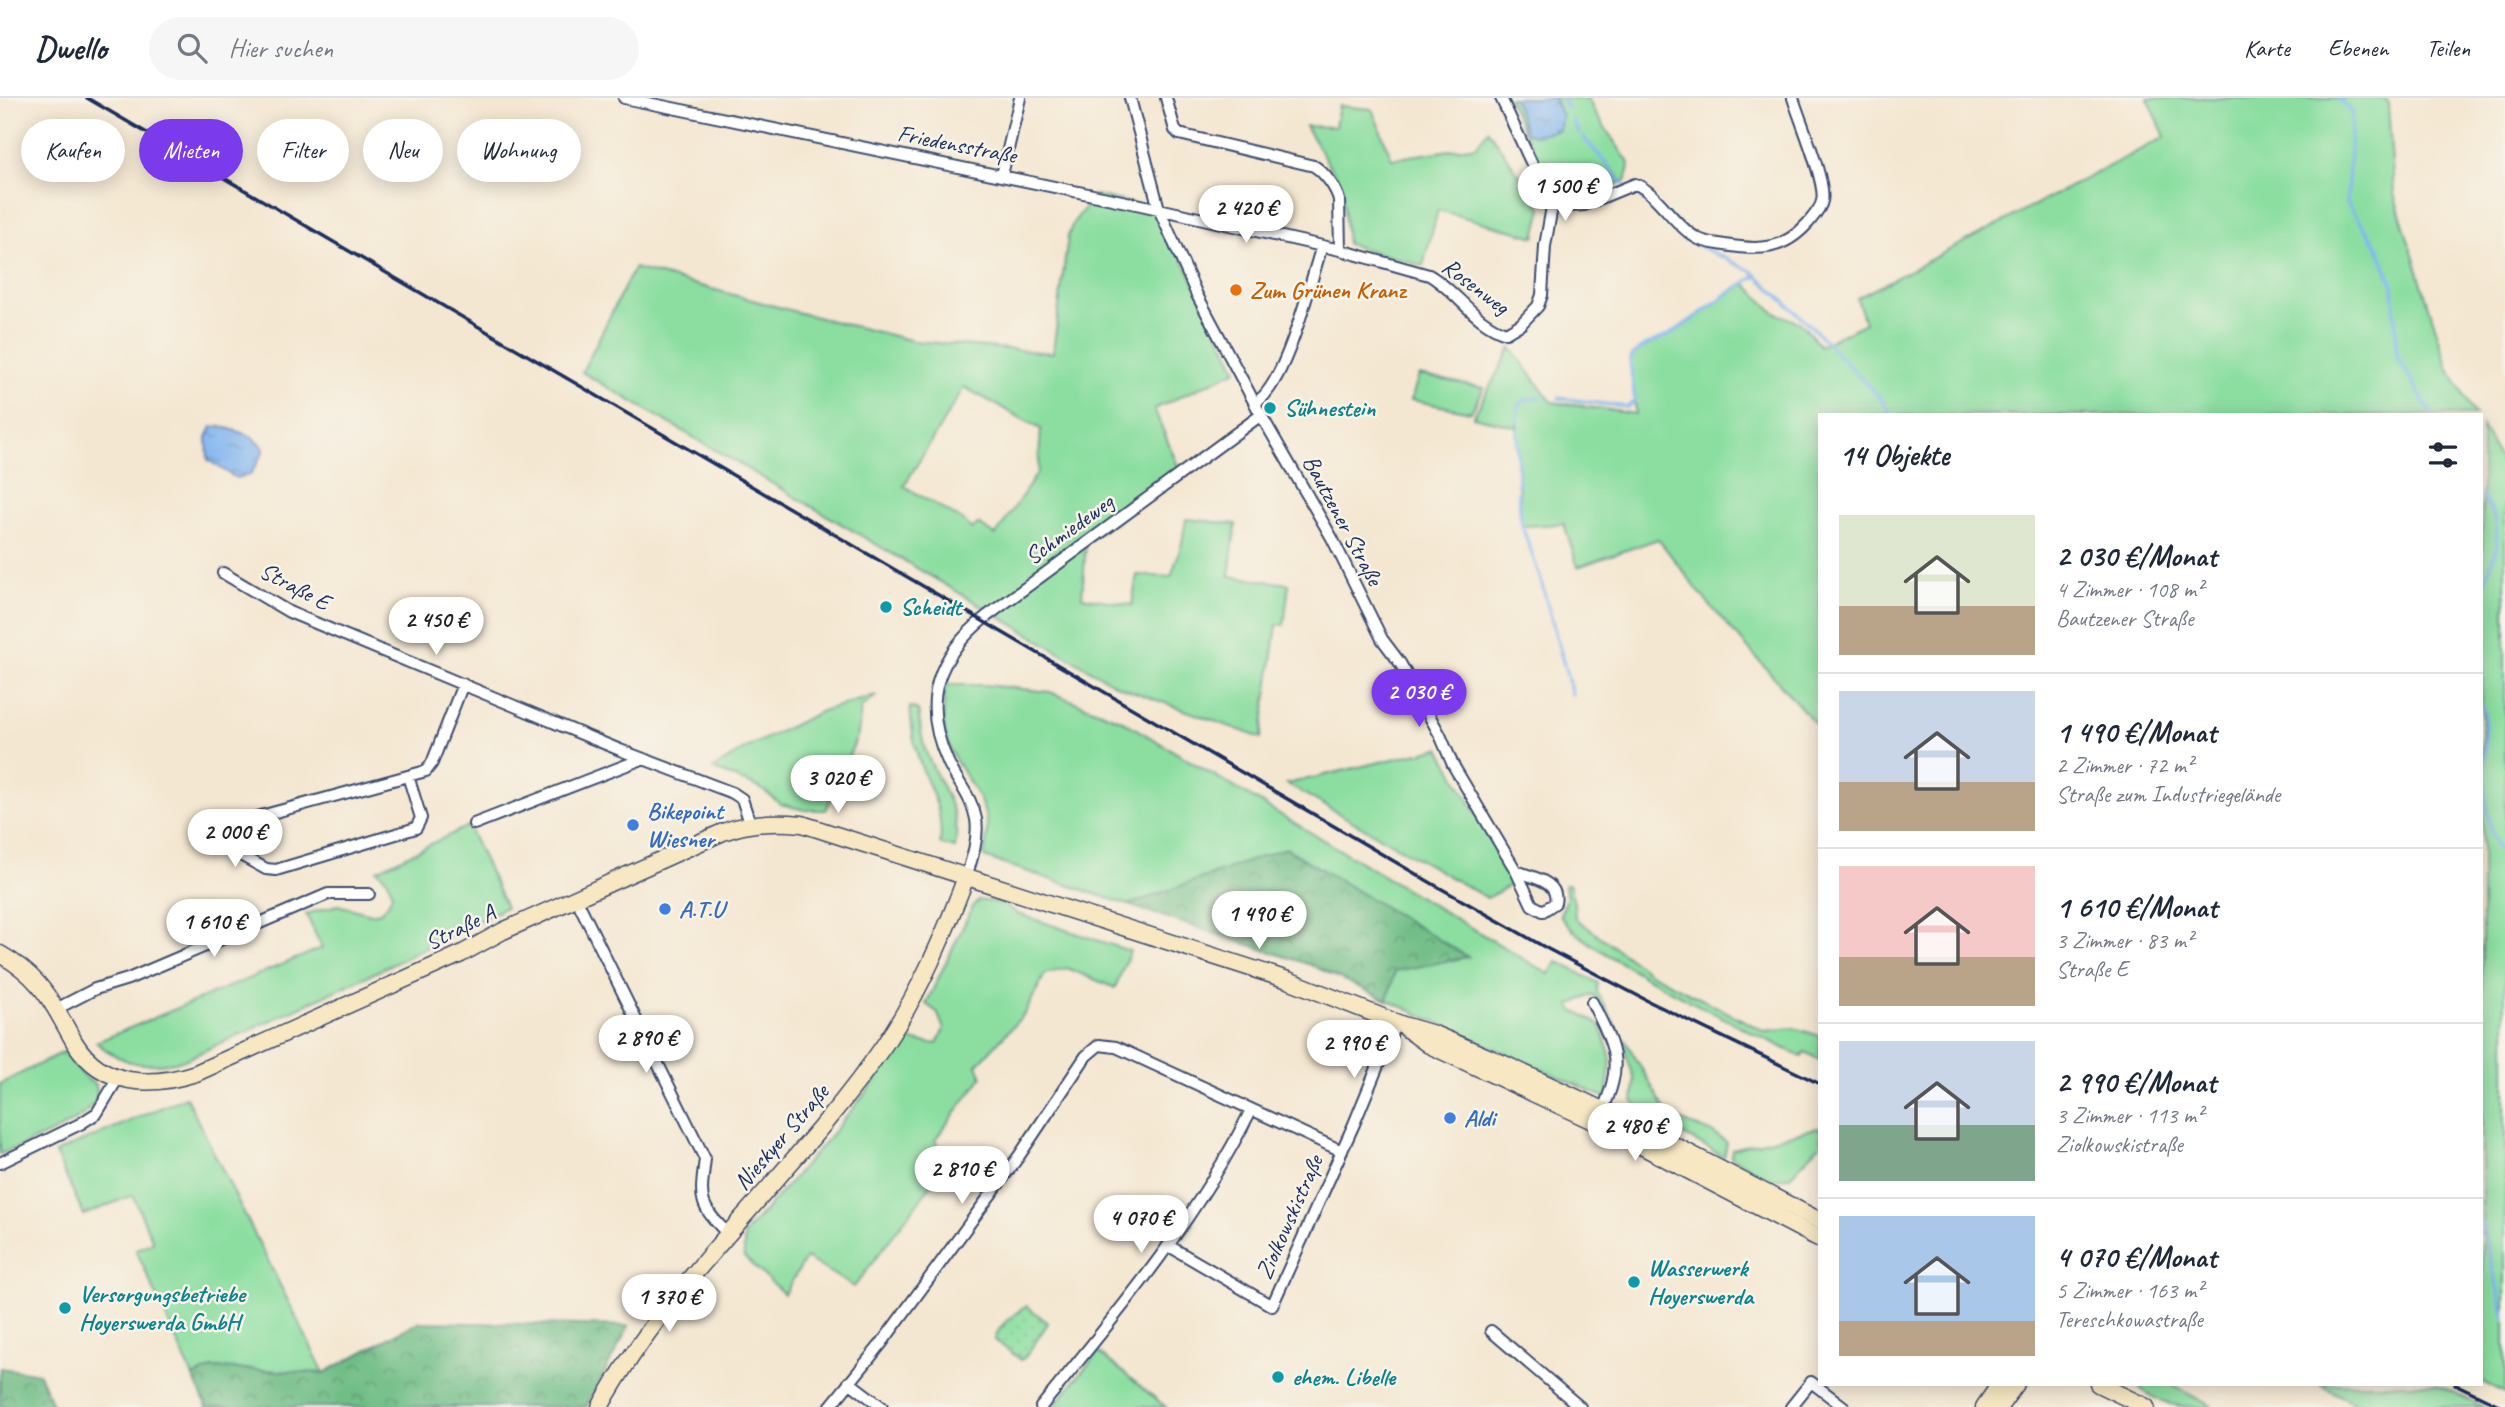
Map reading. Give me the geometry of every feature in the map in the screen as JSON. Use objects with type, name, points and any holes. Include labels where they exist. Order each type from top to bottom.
[{"type":"main road","name":"Straße A","points":[[118,1078],[145,1083],[171,1081],[196,1073],[723,832],[750,823],[781,822],[802,824],[1288,980],[1399,1023],[1429,1045],[1600,1116]]},
{"type":"main road","name":"Nieskyer Straße","points":[[600,1407],[622,1367],[652,1326],[727,1233],[831,1116],[886,1042],[930,965],[966,877]]},
{"type":"main road","points":[[0,954],[37,982],[57,1009],[77,1047],[97,1066],[118,1078]]},
{"type":"main road","points":[[1600,1116],[1637,1126],[1818,1220]]},
{"type":"main road","points":[[1600,1116],[1818,1238]]},
{"type":"main road","points":[[1984,1407],[1999,1386]]},
{"type":"main road","points":[[1999,1407],[2015,1386]]},
{"type":"main road","points":[[2112,1388],[2146,1407]]},
{"type":"street","name":"Friedensstraße","points":[[624,98],[1158,209]]},
{"type":"street","points":[[1002,175],[1020,98]]},
{"type":"street","name":"Bautzener Straße","points":[[1130,98],[1158,209],[1197,295],[1261,415],[1299,478],[1382,639],[1400,663],[1440,735],[1453,765],[1516,872]]},
{"type":"street","points":[[1166,98],[1175,130],[1179,134],[1314,166],[1320,170],[1338,194],[1340,250]]},
{"type":"street","points":[[1502,98],[1552,208],[1584,205],[1635,184],[1643,187],[1694,236],[1703,241],[1742,248],[1766,248],[1785,243],[1800,233],[1823,200],[1820,178],[1793,98]]},
{"type":"street","name":"Rosenweg","points":[[1158,209],[1340,250],[1429,275],[1441,281],[1473,314],[1497,331],[1506,333],[1521,324],[1538,306],[1542,295],[1545,246],[1552,208]]},
{"type":"street","points":[[1255,403],[1264,398],[1279,374],[1322,246]]},
{"type":"street","name":"Schmiedeweg","points":[[966,877],[976,837],[976,820],[968,793],[954,773],[944,751],[934,702],[937,684],[947,657],[959,640],[976,625],[1261,415]]},
{"type":"street","name":"Straße E","points":[[223,573],[289,612],[642,759],[733,793],[742,799],[750,823]]},
{"type":"street","points":[[408,776],[421,818],[416,828],[276,870],[266,869],[219,843],[216,835],[218,830],[239,822],[426,771],[432,763],[463,684]]},
{"type":"street","points":[[474,824],[642,759]]},
{"type":"street","points":[[57,1009],[94,989],[128,979],[328,894],[369,894]]},
{"type":"street","points":[[576,898],[705,1159],[702,1184],[704,1206],[712,1219],[727,1233]]},
{"type":"street","points":[[1592,1002],[1612,1043],[1615,1056],[1616,1073],[1600,1116]]},
{"type":"street","name":"Ziolkowskistraße","points":[[1169,1246],[1272,1306],[1399,1023]]},
{"type":"street","name":"Ziolkowskistraße","points":[[849,1382],[881,1344],[997,1186],[1093,1048],[1106,1044],[1116,1047],[1342,1151]]},
{"type":"street","points":[[0,1163],[97,1113],[118,1078]]},
{"type":"street","points":[[1058,1407],[1045,1403],[1169,1246],[1213,1181],[1251,1110]]},
{"type":"street","points":[[1491,1331],[1580,1407]]},
{"type":"street","points":[[830,1407],[849,1382],[882,1407]]},
{"type":"street","points":[[1791,1407],[1811,1382],[1844,1407]]},
{"type":"green space","points":[[1508,98],[1588,98],[1629,163],[1627,180],[1585,196],[1556,198]]},
{"type":"green space","points":[[2148,98],[2385,98],[2388,104],[2394,194],[2448,368],[2474,413],[1818,413],[1818,727],[1707,602],[1658,539],[1578,567],[1564,524],[1522,526],[1517,421],[1517,427],[1473,417],[1511,348],[1552,402],[1636,414],[1630,361],[1632,355],[1668,335],[1745,283],[1775,313],[1801,323],[1820,346],[1865,323],[1857,298],[2165,137]]},
{"type":"green space","points":[[1339,106],[1372,109],[1392,159],[1476,146],[1488,130],[1542,208],[1535,237],[1438,210],[1423,266],[1347,244],[1342,186],[1305,126],[1335,127]]},
{"type":"green space","points":[[1095,195],[1158,209],[1237,370],[1154,409],[1181,473],[1086,543],[1082,597],[1132,605],[1137,575],[1171,577],[1182,543],[1186,519],[1236,524],[1229,576],[1289,584],[1284,625],[1277,625],[1261,738],[1118,686],[582,372],[634,268],[914,341],[1053,353],[1068,236],[1073,223]],"holes":[[[964,387],[1041,429],[1038,472],[996,535],[978,524],[972,529],[962,520],[904,486]]]},
{"type":"green space","points":[[1419,375],[1484,388],[1471,412],[1411,400]]},
{"type":"green space","points":[[2483,429],[2505,468],[2505,1393],[2483,1382]]},
{"type":"green space","points":[[945,685],[985,685],[1050,692],[1121,720],[1549,974],[1557,961],[1598,983],[1597,992],[1618,1030],[1614,1032],[1593,994],[1570,1005],[1574,1012],[1601,1026],[1611,1059],[1606,1098],[1387,1000],[1395,971],[1467,957],[1286,848],[1128,905],[984,857],[987,829],[985,813],[951,752],[945,734]]},
{"type":"green space","points":[[877,695],[861,708],[858,734],[826,810],[805,810],[781,804],[760,788],[713,769],[746,748],[822,711]]},
{"type":"green space","points":[[910,707],[918,710],[925,749],[952,809],[955,848],[940,844],[939,812],[916,752]]},
{"type":"green space","points":[[1440,748],[1514,883],[1487,898],[1287,784]]},
{"type":"green space","points":[[468,826],[506,907],[387,967],[184,1060],[159,1064],[127,1061],[96,1042],[322,948],[306,914],[338,905],[371,914],[380,912],[388,904],[392,894],[388,880],[377,870]]},
{"type":"green space","points":[[1285,848],[1468,957],[1395,971],[1387,1000],[1311,965],[1128,905]]},
{"type":"green space","points":[[1569,884],[1575,918],[1650,973],[1764,1031],[1794,1028],[1818,1035],[1818,1059],[1805,1052],[1802,1057],[1711,1012],[1595,947],[1571,928],[1560,914],[1567,899],[1565,885]]},
{"type":"green space","points":[[979,900],[1000,903],[1018,914],[1130,951],[1115,988],[1067,968],[1045,974],[1025,1013],[977,1065],[982,1077],[935,1140],[947,1164],[854,1287],[806,1258],[784,1294],[744,1257],[744,1234],[847,1116],[905,1040],[937,1044],[944,1029],[937,1012],[926,1004],[973,906]]},
{"type":"green space","points":[[1625,1040],[1669,1116],[1713,1133],[1727,1143],[1724,1157],[1641,1112],[1633,1101],[1635,1081],[1622,1041]]},
{"type":"green space","points":[[63,1052],[84,1077],[96,1085],[97,1096],[92,1106],[83,1115],[55,1131],[0,1154],[0,1084]]},
{"type":"green space","points":[[186,1097],[324,1373],[213,1368],[193,1377],[136,1250],[153,1242],[133,1195],[84,1215],[55,1153]]},
{"type":"green space","points":[[1818,1128],[1818,1147],[1790,1176],[1772,1180],[1731,1157],[1732,1149]]},
{"type":"green space","points":[[1027,1306],[1048,1323],[1021,1360],[995,1340],[1003,1325]]},
{"type":"green space","points":[[418,1322],[629,1326],[586,1407],[207,1407],[193,1377],[213,1368],[324,1373]]},
{"type":"green space","points":[[1098,1352],[1166,1407],[1053,1407]]},
{"type":"green space","points":[[0,1368],[39,1374],[53,1407],[0,1407]]},
{"type":"green space","points":[[2137,1386],[2174,1386],[2213,1407],[2171,1404]]},
{"type":"green space","points":[[2323,1386],[2440,1386],[2484,1407],[2362,1407]]},
{"type":"water","points":[[1514,98],[1554,98],[1562,116],[1559,130],[1533,135],[1526,132]]},
{"type":"water","points":[[221,426],[251,436],[263,447],[263,453],[250,475],[236,478],[208,460],[207,437],[212,427]]},
{"type":"waterway","points":[[1562,98],[1567,109]]},
{"type":"waterway","points":[[2338,98],[2352,112],[2347,203],[2378,247],[2393,285],[2397,356],[2431,413]]},
{"type":"waterway","points":[[1572,119],[1579,133]]},
{"type":"waterway","points":[[1584,138],[1624,184]]},
{"type":"waterway","points":[[1632,190],[1676,228]]},
{"type":"waterway","points":[[1681,233],[1691,242],[1753,272],[1813,328],[1882,400],[1890,413]]},
{"type":"waterway","points":[[1559,398],[1627,407],[1635,401],[1630,362],[1632,357],[1644,346],[1677,330],[1757,276]]},
{"type":"waterway","points":[[1517,421],[1518,407],[1524,400],[1541,397]]},
{"type":"waterway","points":[[1517,431],[1518,486]]},
{"type":"waterway","points":[[1518,493],[1522,526],[1540,577],[1572,694]]},
{"type":"waterway","points":[[2483,498],[2496,520],[2497,545],[2483,591]]},
{"type":"waterway","points":[[2483,609],[2483,657]]},
{"type":"waterway","points":[[2483,709],[2487,810],[2496,845],[2505,858]]},
{"type":"waterway","points":[[2483,1227],[2505,1319]]},
{"type":"railway","points":[[87,98],[1433,884],[1548,949],[1648,1001],[1818,1083]]},
{"type":"railway","points":[[2459,1386],[2503,1407]]},
{"type":"place","name":"Zum Grünen Kranz","points":[[1236,290]]},
{"type":"place","name":"Sühnestein","points":[[1270,408]]},
{"type":"place","name":"Scheidt","points":[[886,607]]},
{"type":"place","name":"Bikepoint Wiesner","points":[[633,825]]},
{"type":"place","name":"A.T.U","points":[[665,909]]},
{"type":"place","name":"Aldi","points":[[1450,1118]]},
{"type":"place","name":"Wasserwerk Hoyerswerda","points":[[1634,1282]]},
{"type":"place","name":"Versorgungsbetriebe Hoyerswerda GmbH","points":[[65,1308]]},
{"type":"place","name":"ehem. Libelle","points":[[1278,1377]]}]
